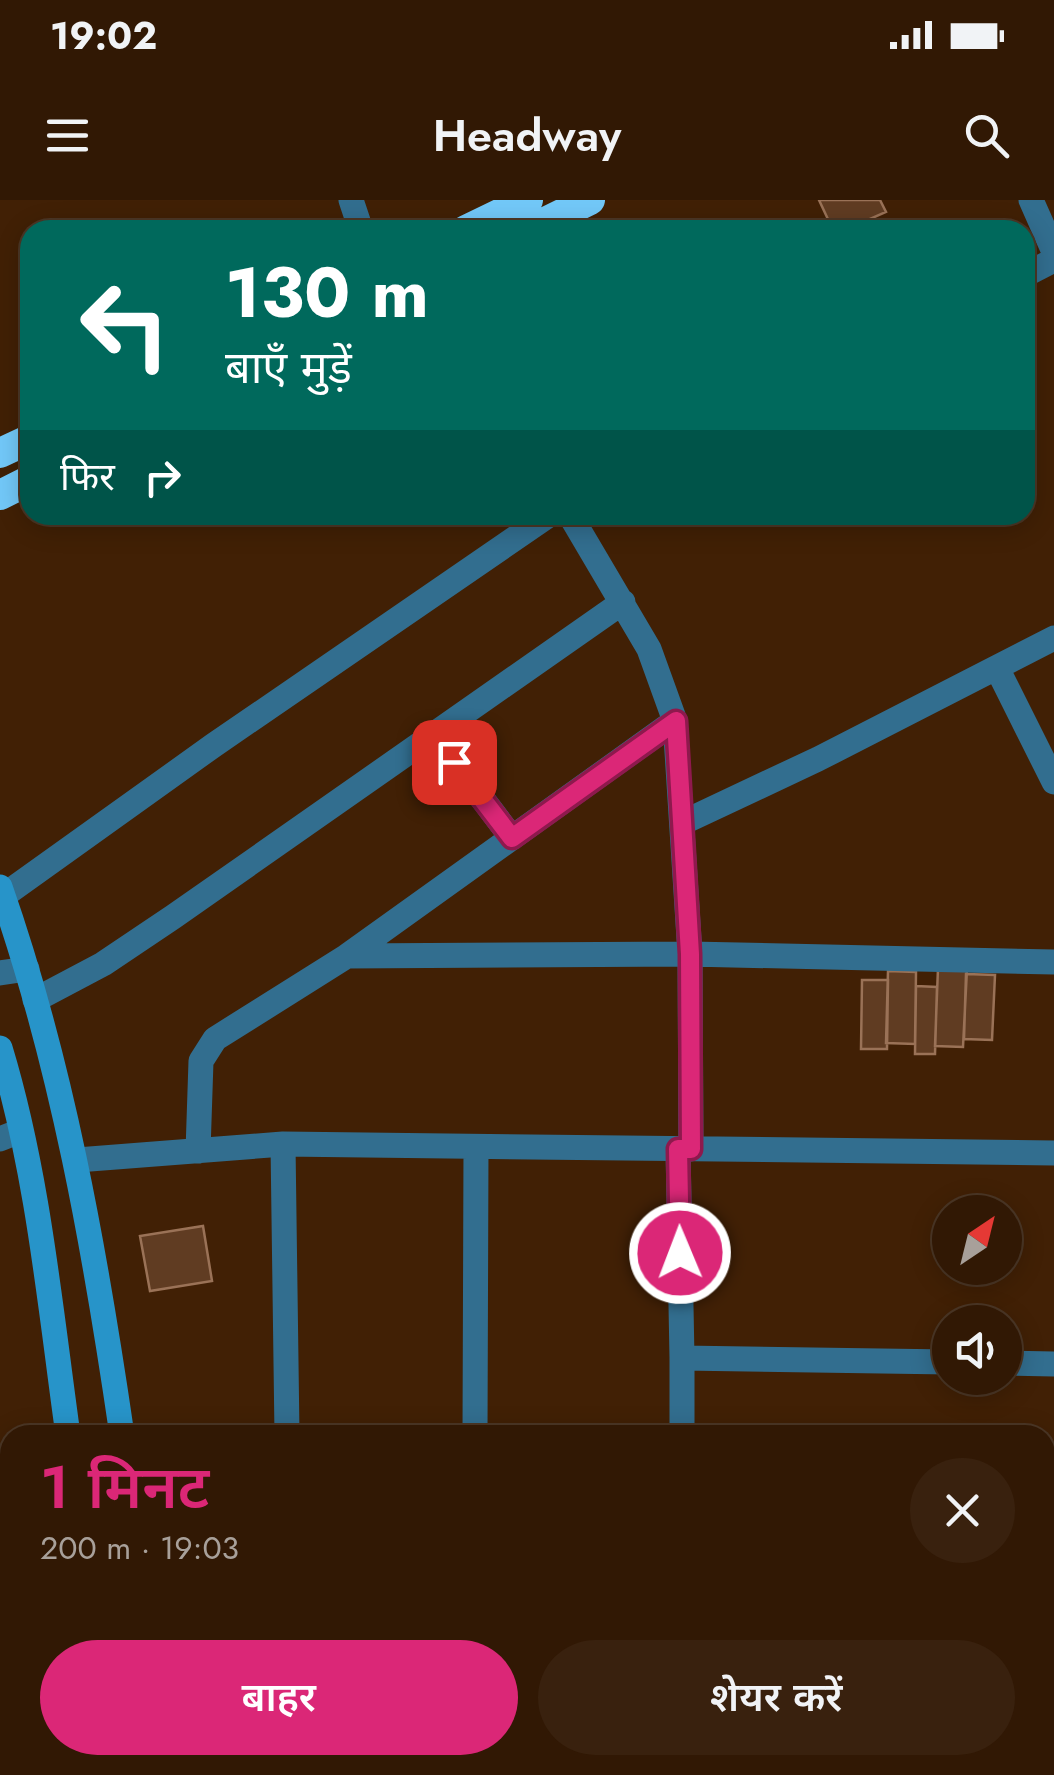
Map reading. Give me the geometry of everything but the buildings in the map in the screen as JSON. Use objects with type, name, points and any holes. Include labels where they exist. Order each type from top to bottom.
[{"type":"highway","points":[[487,220],[528,200]]},
{"type":"highway","points":[[549,220],[590,200]]},
{"type":"street","points":[[1031,200],[1054,252]]},
{"type":"street","points":[[116,1425],[77,1160],[27,968],[2,892],[534,525]]},
{"type":"street","points":[[576,525],[649,649],[676,721],[690,954],[682,1425]]},
{"type":"street","points":[[35,1000],[131,945],[623,602]]},
{"type":"street","points":[[682,824],[1054,638]]},
{"type":"street","points":[[997,668],[1045,742],[1054,782]]},
{"type":"street","points":[[198,1151],[201,1061],[215,1038],[347,956],[676,721]]},
{"type":"street","points":[[434,736],[512,838]]},
{"type":"street","points":[[347,956],[690,954],[1054,962]]},
{"type":"street","points":[[0,973],[27,968]]},
{"type":"street","points":[[0,1048],[10,1135],[39,1234],[67,1425]]},
{"type":"street","points":[[77,1160],[284,1144],[1054,1153]]},
{"type":"street","points":[[284,1144],[287,1425]]},
{"type":"street","points":[[476,1146],[476,1425]]},
{"type":"street","points":[[682,1358],[932,1362]]},
{"type":"street","points":[[1022,1364],[1054,1364]]},
{"type":"route","points":[[454,762],[512,838],[676,721],[690,954],[691,1149],[678,1149],[680,1253]]}]
